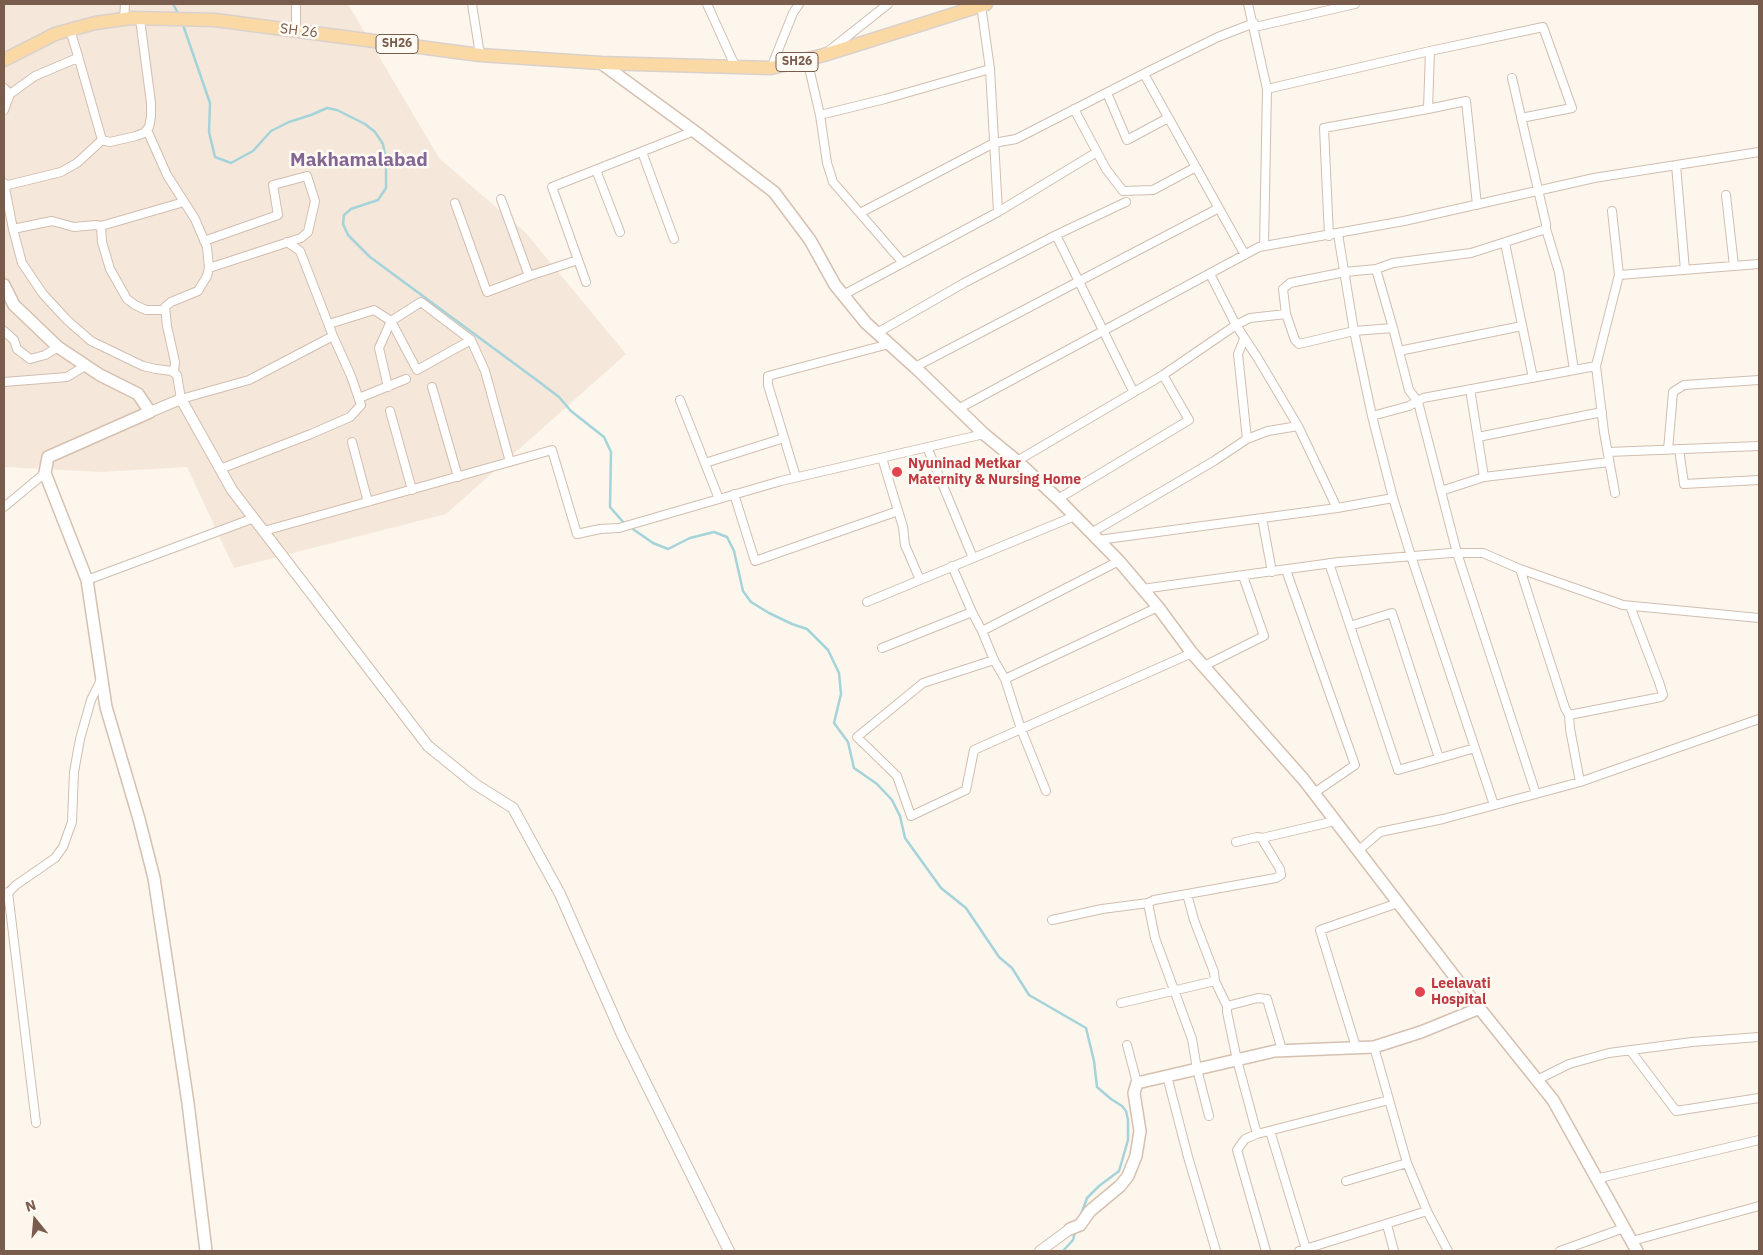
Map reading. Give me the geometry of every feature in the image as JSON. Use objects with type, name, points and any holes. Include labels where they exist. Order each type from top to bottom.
[{"type":"main road","name":"SH26","points":[[601,63],[771,68],[824,55],[984,5]]},
{"type":"main road","name":"SH 26","points":[[4,60],[55,34],[95,23],[140,18],[215,20],[480,55],[601,63]]},
{"type":"main road","points":[[601,63],[774,192],[810,240],[834,285],[866,323],[915,367],[984,434],[1058,499],[1119,561],[1192,652],[1314,793],[1468,994],[1553,1100],[1634,1246]]},
{"type":"main road","points":[[4,285],[14,305],[58,347],[85,366],[138,394],[150,412],[48,457],[45,473],[87,580],[106,707],[154,878],[188,1103],[206,1251]]},
{"type":"main road","points":[[1075,1227],[1100,1202],[1120,1186],[1128,1176],[1136,1156],[1140,1131],[1134,1093],[1137,1083],[1282,1050],[1374,1047],[1421,1032],[1480,1008]]},
{"type":"street","points":[[124,19],[125,4]]},
{"type":"street","points":[[296,4],[296,30]]},
{"type":"street","points":[[472,4],[480,55]]},
{"type":"street","points":[[707,4],[736,68]]},
{"type":"street","points":[[771,68],[793,13],[799,4]]},
{"type":"street","points":[[824,55],[888,4]]},
{"type":"street","points":[[1248,4],[1267,90],[1264,246]]},
{"type":"street","points":[[860,213],[994,143],[1016,139],[1218,37],[1254,25],[1354,4]]},
{"type":"street","points":[[984,5],[990,69],[998,212]]},
{"type":"street","points":[[102,140],[110,142],[120,140],[144,133],[150,127],[151,103],[140,18]]},
{"type":"street","points":[[1267,90],[1430,51],[1543,27],[1572,108],[1521,118]]},
{"type":"street","points":[[70,30],[102,140]]},
{"type":"street","points":[[1428,109],[1430,51]]},
{"type":"street","points":[[4,110],[10,94],[35,76],[78,56]]},
{"type":"street","points":[[807,59],[820,115],[827,162],[833,182],[903,263]]},
{"type":"street","points":[[820,115],[990,69]]},
{"type":"street","points":[[1144,74],[1244,255]]},
{"type":"street","points":[[1512,78],[1546,229],[1559,272],[1574,370]]},
{"type":"street","points":[[4,88],[10,94]]},
{"type":"street","points":[[1107,93],[1127,140],[1168,118]]},
{"type":"street","points":[[1329,236],[1324,128],[1466,101],[1477,204]]},
{"type":"street","points":[[1074,109],[1106,169],[1123,191],[1153,190],[1196,167]]},
{"type":"street","points":[[147,130],[167,175],[195,219],[206,247],[209,268],[207,276],[198,291],[171,302],[166,307],[166,326],[175,362],[174,373]]},
{"type":"street","points":[[586,282],[552,187],[694,131]]},
{"type":"street","points":[[102,140],[77,163],[61,172],[4,184],[22,263],[43,294],[90,341],[143,366],[172,371],[177,375],[181,399],[232,490],[428,746],[476,784],[513,808],[560,894],[622,1035],[729,1251]]},
{"type":"street","points":[[642,152],[674,239]]},
{"type":"street","points":[[843,295],[998,212],[1097,152]]},
{"type":"street","points":[[958,409],[1264,246],[1329,236],[1594,178],[1759,152]]},
{"type":"street","points":[[1676,165],[1684,270]]},
{"type":"street","points":[[596,170],[620,232]]},
{"type":"street","points":[[204,241],[278,215],[272,185],[306,176],[315,201],[308,232],[300,238],[209,268]]},
{"type":"street","points":[[1726,194],[1734,266]]},
{"type":"street","points":[[501,199],[529,276]]},
{"type":"street","points":[[13,229],[52,221],[74,227],[101,226],[184,202]]},
{"type":"street","points":[[877,333],[964,283],[1056,235],[1126,202]]},
{"type":"street","points":[[455,203],[487,292],[578,260]]},
{"type":"street","points":[[915,367],[1218,208]]},
{"type":"street","points":[[1612,211],[1619,275],[1596,366],[1615,493]]},
{"type":"street","points":[[101,226],[102,242],[110,269],[127,299],[146,310],[166,310]]},
{"type":"street","points":[[1393,328],[1354,331],[1299,344],[1295,340],[1286,314],[1283,289],[1290,283],[1345,272],[1376,269],[1393,263],[1471,253],[1546,229]]},
{"type":"street","points":[[1338,234],[1354,331],[1372,416],[1393,498],[1494,805]]},
{"type":"street","points":[[1056,235],[1133,391]]},
{"type":"street","points":[[220,469],[350,417],[362,405],[300,251],[287,242]]},
{"type":"street","points":[[1505,243],[1533,378]]},
{"type":"street","points":[[1619,275],[1759,264]]},
{"type":"street","points":[[1376,269],[1409,390],[1418,402],[1457,553],[1536,794]]},
{"type":"street","points":[[1210,274],[1236,326],[1257,357],[1298,426],[1337,508]]},
{"type":"street","points":[[388,387],[379,348],[391,321],[421,302],[471,340],[485,372],[510,462]]},
{"type":"street","points":[[329,324],[374,310],[391,321],[417,370],[471,340]]},
{"type":"street","points":[[1017,461],[1163,374],[1250,318],[1286,314]]},
{"type":"street","points":[[1399,351],[1522,326]]},
{"type":"street","points":[[4,331],[14,340],[17,349],[30,359],[45,355],[58,347]]},
{"type":"street","points":[[150,412],[181,399],[248,380],[333,336]]},
{"type":"street","points":[[1244,339],[1238,354],[1247,439]]},
{"type":"street","points":[[796,477],[768,385],[768,376],[890,344]]},
{"type":"street","points":[[4,382],[67,377],[85,366]]},
{"type":"street","points":[[1372,416],[1418,402],[1423,398],[1596,366]]},
{"type":"street","points":[[1058,499],[1189,420],[1163,374]]},
{"type":"street","points":[[359,398],[406,379]]},
{"type":"street","points":[[1668,450],[1672,392],[1684,385],[1759,380]]},
{"type":"street","points":[[432,387],[458,477]]},
{"type":"street","points":[[1470,389],[1484,477]]},
{"type":"street","points":[[680,400],[719,499]]},
{"type":"street","points":[[390,411],[412,490]]},
{"type":"street","points":[[1478,437],[1602,412]]},
{"type":"street","points":[[1095,536],[1247,439],[1268,431],[1298,426]]},
{"type":"street","points":[[264,531],[552,450],[577,534],[600,529],[619,528],[796,477],[984,434]]},
{"type":"street","points":[[705,463],[784,438]]},
{"type":"street","points":[[352,442],[368,502]]},
{"type":"street","points":[[927,447],[973,558]]},
{"type":"street","points":[[1608,452],[1758,448]]},
{"type":"street","points":[[1679,449],[1684,484],[1759,480]]},
{"type":"street","points":[[882,458],[904,527],[905,545],[920,580]]},
{"type":"street","points":[[1441,491],[1484,477],[1609,462]]},
{"type":"street","points":[[4,507],[45,473]]},
{"type":"street","points":[[734,494],[755,561],[898,511]]},
{"type":"street","points":[[1095,536],[1262,518],[1393,498]]},
{"type":"street","points":[[867,602],[1075,516]]},
{"type":"street","points":[[87,580],[254,518]]},
{"type":"street","points":[[1262,518],[1272,572]]},
{"type":"street","points":[[1142,589],[1329,563],[1457,553],[1483,554],[1623,605],[1759,618]]},
{"type":"street","points":[[982,631],[1119,561]]},
{"type":"street","points":[[1329,563],[1398,770],[1475,748]]},
{"type":"street","points":[[952,566],[994,660],[1005,679],[1021,729],[1046,791]]},
{"type":"street","points":[[1520,569],[1566,708],[1570,715],[1570,729],[1580,782]]},
{"type":"street","points":[[1286,570],[1355,766],[1314,793]]},
{"type":"street","points":[[1204,666],[1264,636],[1243,576]]},
{"type":"street","points":[[1570,715],[1661,697],[1663,695],[1630,606]]},
{"type":"street","points":[[1005,679],[1158,608]]},
{"type":"street","points":[[882,648],[972,612]]},
{"type":"street","points":[[1350,626],[1392,613],[1439,758]]},
{"type":"street","points":[[994,660],[923,682],[857,738],[897,776],[911,816],[966,790],[974,750],[1192,652]]},
{"type":"street","points":[[36,1123],[6,894],[55,858],[64,847],[72,822],[74,772],[80,739],[91,700],[101,680]]},
{"type":"street","points":[[1358,851],[1380,832],[1443,819],[1580,782],[1759,719]]},
{"type":"street","points":[[1236,842],[1335,821]]},
{"type":"street","points":[[1052,920],[1102,908],[1148,903],[1154,900],[1276,878],[1281,875],[1280,869],[1262,841],[1262,838]]},
{"type":"street","points":[[1187,894],[1194,920],[1214,972],[1215,981],[1227,1006],[1237,1060],[1257,1134]]},
{"type":"street","points":[[1356,1047],[1320,930],[1398,902]]},
{"type":"street","points":[[1148,903],[1155,938],[1192,1038],[1197,1069],[1209,1116]]},
{"type":"street","points":[[1122,1003],[1215,981]]},
{"type":"street","points":[[1227,1006],[1258,998],[1267,999],[1282,1050]]},
{"type":"street","points":[[1537,1080],[1568,1064],[1609,1053],[1692,1042],[1759,1037]]},
{"type":"street","points":[[1127,1045],[1137,1083]]},
{"type":"street","points":[[1374,1047],[1407,1163],[1427,1211],[1448,1251]]},
{"type":"street","points":[[1630,1050],[1676,1111],[1759,1098]]},
{"type":"street","points":[[1167,1076],[1188,1157],[1216,1251]]},
{"type":"street","points":[[1266,1251],[1238,1150],[1245,1139],[1257,1134],[1389,1100]]},
{"type":"street","points":[[1270,1131],[1303,1250],[1427,1211]]},
{"type":"street","points":[[1596,1179],[1759,1140]]},
{"type":"street","points":[[1346,1181],[1407,1163]]},
{"type":"street","points":[[1634,1246],[1759,1206]]},
{"type":"street","points":[[1387,1225],[1394,1251]]},
{"type":"street","points":[[1040,1251],[1075,1227]]},
{"type":"street","points":[[1560,1251],[1624,1228]]},
{"type":"shaded area","points":[[4,4],[348,4],[439,158],[526,233],[626,354],[446,514],[234,568],[187,467],[102,472],[4,467]]},
{"type":"waterway","points":[[173,4],[179,15]]},
{"type":"waterway","points":[[182,22],[210,103],[209,132],[215,157],[231,163],[253,151],[271,131],[327,108],[337,110],[365,124],[375,132],[383,144],[386,161],[386,188],[378,200],[351,209],[344,215],[343,224],[348,235],[370,257],[559,397],[571,411],[604,437],[611,452],[610,507],[624,523],[653,543],[668,549],[690,538],[714,532],[727,537],[734,551],[743,591],[751,602],[769,613],[807,629],[828,650],[839,673],[841,694],[834,723],[848,742],[854,768],[877,784],[892,800],[900,816],[905,838],[941,888],[966,908],[999,957],[1012,968],[1029,995],[1086,1028],[1094,1061],[1097,1087],[1126,1111],[1128,1140],[1119,1171],[1087,1198],[1080,1217]]},
{"type":"waterway","points":[[1063,1251],[1073,1240],[1075,1232]]},
{"type":"place","name":"Nyuninad Metkar Maternity & Nursing Home","points":[[897,472]]},
{"type":"place","name":"Leelavati Hospital","points":[[1420,992]]},
{"type":"district","name":"Makhamalabad","points":[[359,161]]}]
